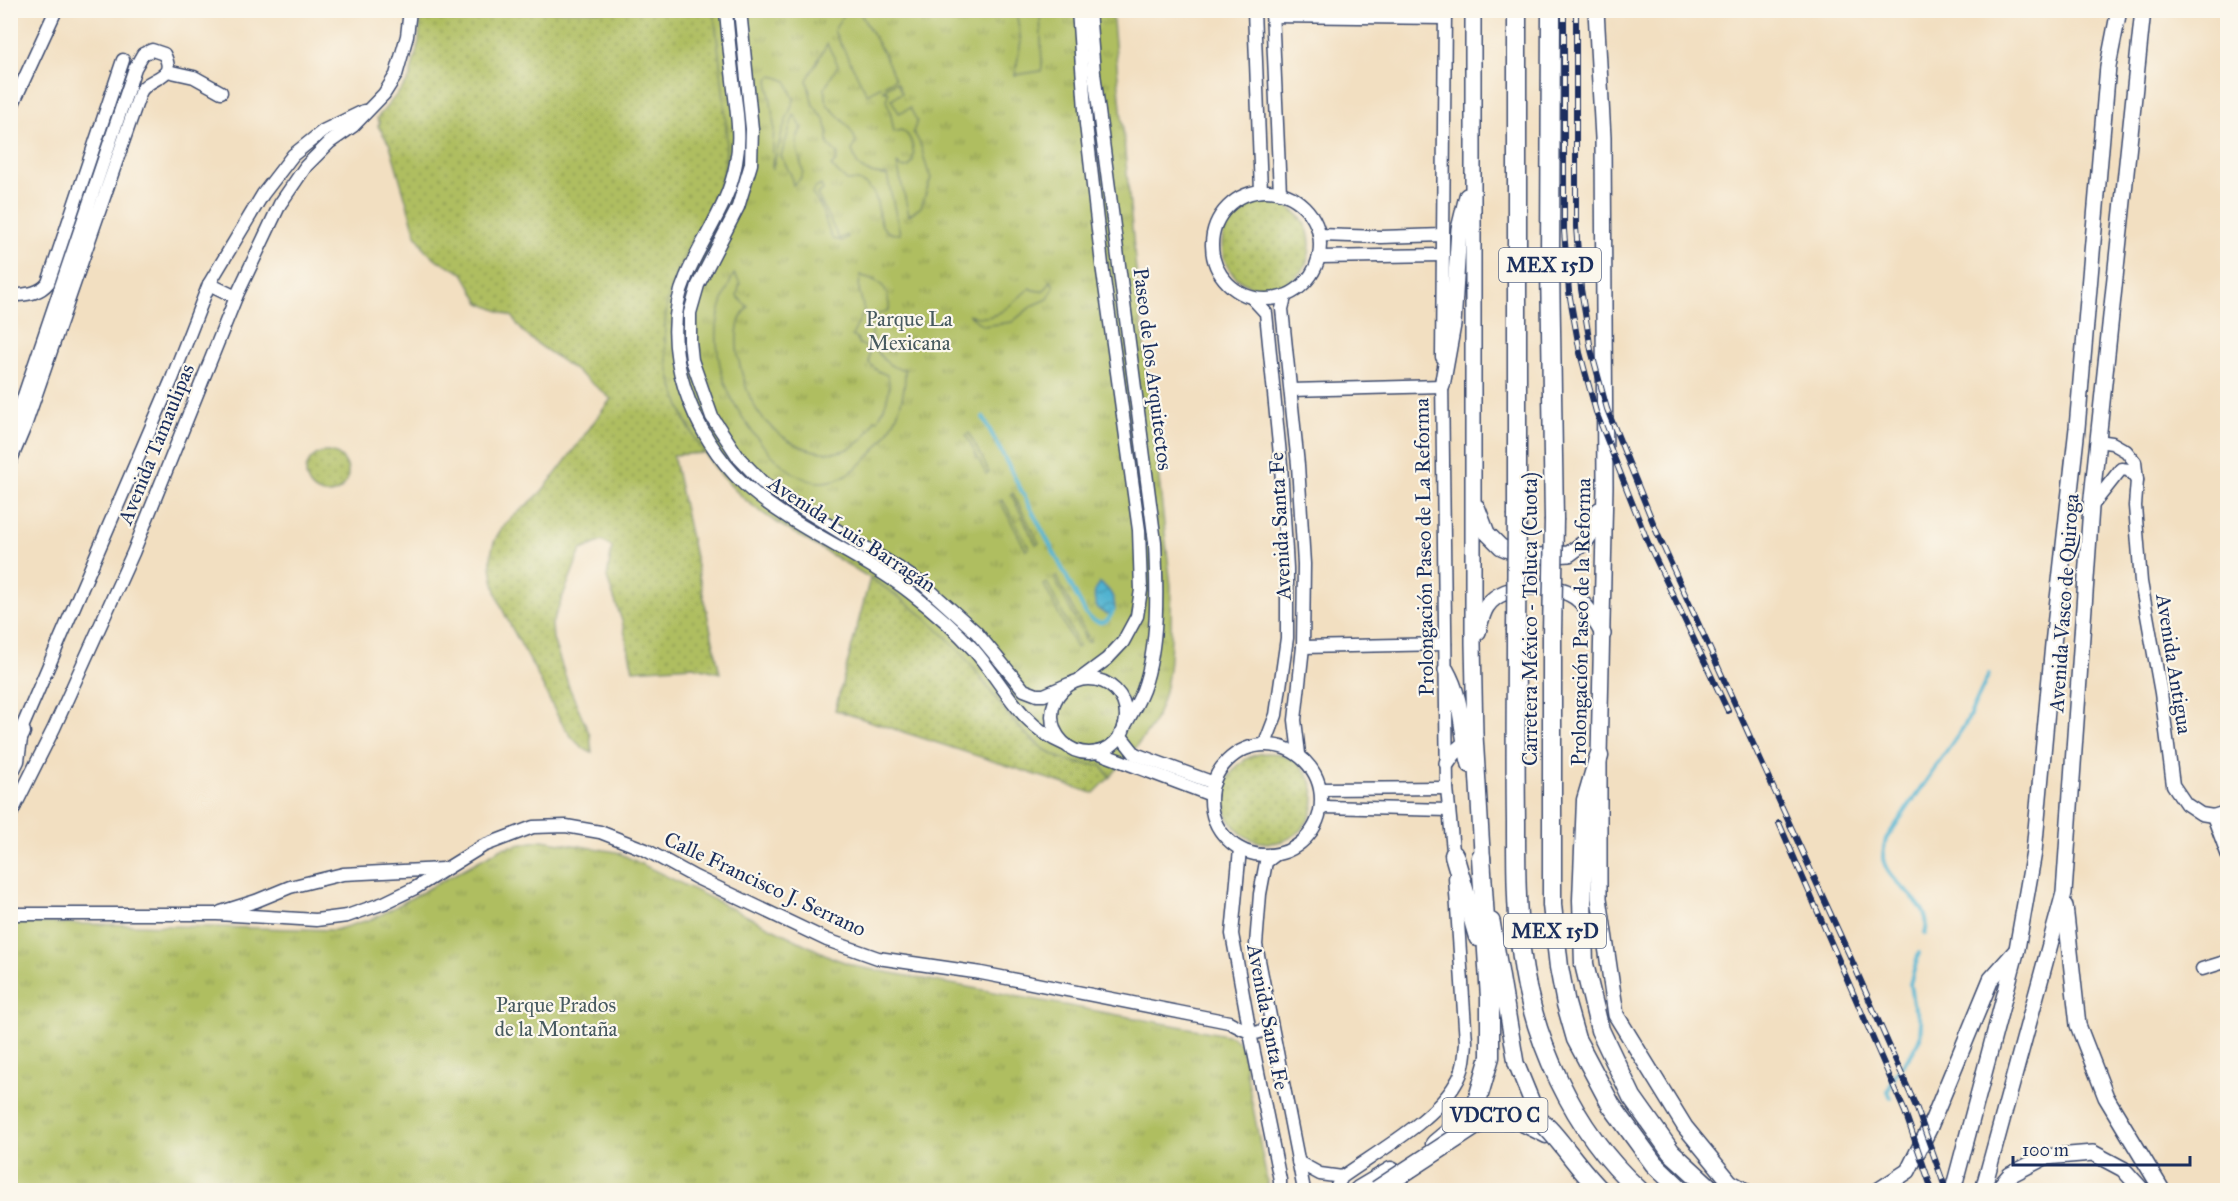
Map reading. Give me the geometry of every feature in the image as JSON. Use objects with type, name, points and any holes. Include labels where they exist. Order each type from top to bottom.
[{"type":"highway","name":"Carretera México - Toluca (Cuota)","points":[[1517,10],[1516,863],[1521,950],[1532,1006],[1545,1045],[1567,1096],[1598,1144],[1639,1191]]},
{"type":"highway","name":"Carretera México - Toluca (Cuota)","points":[[1551,10],[1550,267],[1554,519],[1552,905],[1559,967],[1576,1039],[1611,1105],[1654,1164],[1681,1191]]},
{"type":"highway","points":[[10,751],[21,732]]},
{"type":"highway","points":[[1599,756],[1586,800],[1582,900],[1584,964],[1600,1030],[1632,1097],[1671,1152],[1712,1191]]},
{"type":"highway","points":[[1454,855],[1487,968]]},
{"type":"highway","points":[[1481,858],[1487,968]]},
{"type":"highway","name":"VDCTO C","points":[[1359,1191],[1430,1148],[1466,1118],[1478,1098],[1490,1057],[1490,998],[1487,968]]},
{"type":"highway","name":"VDCTO C","points":[[1377,1191],[1487,1118],[1505,1112],[1528,1114],[1543,1122],[1600,1191]]},
{"type":"main road","points":[[1447,763],[1469,740],[1473,643],[1473,10]]},
{"type":"main road","name":"Prolongación Paseo de la Reforma","points":[[1596,10],[1604,138],[1605,486],[1599,756],[1599,898],[1616,1015],[1685,1127],[1730,1182],[1744,1191]]},
{"type":"main road","name":"Avenida Vasco de Quiroga","points":[[1953,1191],[2018,949],[2034,852],[2053,644],[2078,428],[2108,66],[2119,10]]},
{"type":"main road","name":"Avenida Vasco de Quiroga","points":[[1983,1191],[2064,893],[2091,507],[2143,10]]},
{"type":"main road","points":[[1442,386],[1453,325],[1459,229],[1473,176]]},
{"type":"main road","points":[[1473,495],[1487,533],[1501,547],[1525,557],[1569,554],[1585,542],[1594,529],[1605,486]]},
{"type":"main road","points":[[1473,643],[1487,606],[1502,592],[1532,586],[1561,590],[1578,598],[1603,634]]},
{"type":"main road","points":[[1446,670],[1455,686],[1469,740],[1477,787],[1481,858],[1516,1063],[1546,1137],[1588,1191]]},
{"type":"main road","points":[[2064,893],[2078,1025],[2106,1097],[2162,1191]]},
{"type":"main road","points":[[1879,1191],[1908,1171],[1929,1129],[1991,979],[2018,949]]},
{"type":"main road","points":[[1997,1191],[2010,1175],[2045,1157],[2093,1153],[2123,1169],[2142,1191]]},
{"type":"main road","points":[[1730,1182],[1754,1191]]},
{"type":"street","points":[[10,110],[56,10]]},
{"type":"street","name":"Avenida Tamaulipas","points":[[10,816],[54,728],[133,554],[237,297],[280,204],[306,166],[330,142],[353,126],[384,94],[396,75],[407,36],[410,10]]},
{"type":"street","name":"Avenida Luis Barragán","points":[[726,10],[739,137],[737,162],[721,210],[691,266],[681,292],[676,339],[688,400],[701,429],[730,470],[748,488],[775,508],[899,584],[939,615],[973,649],[1033,726],[1064,744]]},
{"type":"street","name":"Avenida Luis Barragán","points":[[740,10],[752,129],[751,164],[738,207],[698,285],[690,313],[693,360],[704,400],[712,417],[729,445],[762,482],[908,573],[976,632],[1024,690],[1044,695],[1075,681]]},
{"type":"street","name":"Paseo de los Arquitectos","points":[[1075,681],[1107,660],[1123,642],[1137,616],[1140,605],[1139,530],[1102,266],[1086,124],[1078,10]]},
{"type":"street","name":"Paseo de los Arquitectos","points":[[1089,10],[1094,73],[1155,542],[1156,600],[1146,679],[1137,704],[1122,731]]},
{"type":"street","points":[[1254,10],[1262,191]]},
{"type":"street","points":[[1280,193],[1272,13],[1445,14]]},
{"type":"street","name":"Prolongación Paseo de La Reforma","points":[[1342,1177],[1425,1118],[1445,1098],[1457,1082],[1464,1061],[1466,1042],[1454,855],[1447,788],[1442,386],[1445,14]]},
{"type":"street","points":[[10,436],[135,68],[144,54],[152,50],[164,54],[168,63],[167,71],[163,76],[142,87],[10,462]]},
{"type":"street","points":[[10,296],[35,293],[43,290],[48,283],[123,60]]},
{"type":"street","points":[[167,71],[194,77],[220,92]]},
{"type":"street","name":"Avenida Tamaulipas","points":[[10,777],[18,761],[21,732],[172,379],[209,284],[263,194],[293,155],[323,131],[367,109]]},
{"type":"street","points":[[737,162],[751,164]]},
{"type":"street","points":[[1262,191],[1280,193],[1294,198],[1306,208],[1314,220],[1319,234],[1319,257],[1312,274],[1300,288],[1285,297],[1269,300],[1252,299],[1237,292],[1224,281],[1215,267],[1211,250],[1212,233],[1219,217],[1230,204],[1245,195],[1262,191]]},
{"type":"street","points":[[1319,234],[1381,237],[1443,235]]},
{"type":"street","points":[[1319,257],[1443,255]]},
{"type":"street","points":[[209,284],[237,297]]},
{"type":"street","name":"Avenida Santa Fe","points":[[1285,297],[1282,309],[1298,465],[1304,564],[1303,647],[1295,720],[1299,754]]},
{"type":"street","name":"Avenida Santa Fe","points":[[1252,299],[1266,313],[1281,465],[1287,567],[1287,638],[1276,715],[1265,744]]},
{"type":"street","points":[[1116,356],[1132,354]]},
{"type":"street","points":[[1290,390],[1442,386]]},
{"type":"street","name":"Avenida Antigua","points":[[2098,441],[2112,443],[2126,451],[2135,462],[2137,480],[2135,506],[2141,582],[2161,693],[2173,785],[2186,804],[2201,814],[2213,816]]},
{"type":"street","points":[[2091,507],[2121,469],[2129,470],[2137,480]]},
{"type":"street","points":[[899,584],[908,573]]},
{"type":"street","points":[[1303,647],[1445,644]]},
{"type":"street","points":[[1122,731],[1106,748],[1097,752],[1085,753],[1074,750],[1064,744],[1052,724],[1054,701],[1060,691],[1075,681],[1092,678],[1103,681],[1121,696],[1125,707],[1122,731],[1126,744],[1135,753],[1212,789]]},
{"type":"street","points":[[1265,744],[1281,746],[1299,754],[1317,775],[1322,789],[1322,807],[1318,820],[1307,838],[1291,850],[1275,855],[1253,854],[1240,849],[1225,837],[1212,814],[1212,789],[1218,773],[1229,759],[1245,748],[1265,744]]},
{"type":"street","points":[[1097,752],[1212,789]]},
{"type":"street","points":[[1322,789],[1447,788]]},
{"type":"street","points":[[1322,807],[1449,810]]},
{"type":"street","points":[[2228,811],[2213,816],[2228,856]]},
{"type":"street","name":"Calle Francisco J. Serrano","points":[[10,914],[217,914],[316,920],[347,916],[384,903],[415,888],[483,846],[533,828],[566,826],[600,832],[646,850],[695,877],[827,940],[878,958],[981,973],[1229,1022],[1250,1033]]},
{"type":"street","name":"Avenida Santa Fe","points":[[1240,849],[1232,934],[1280,1180],[1280,1191]]},
{"type":"street","name":"Avenida Santa Fe","points":[[1275,855],[1266,862],[1260,894],[1256,945],[1304,1191]]},
{"type":"street","name":"Calle Francisco J. Serrano","points":[[217,914],[256,901],[290,886],[343,874],[447,868]]},
{"type":"street","points":[[2202,969],[2228,961]]},
{"type":"street","points":[[1250,1033],[1256,1034],[1263,1031],[1270,1019]]},
{"type":"street","points":[[1382,1191],[1485,1124],[1497,1120],[1518,1123],[1546,1137]]},
{"type":"street","points":[[1298,1162],[1320,1174],[1342,1177],[1335,1191]]},
{"type":"green space","points":[[421,11],[714,11],[726,107],[725,165],[717,194],[681,263],[674,284],[680,404],[687,424],[705,453],[673,455],[720,673],[693,666],[633,670],[622,621],[607,578],[612,547],[602,541],[581,550],[552,624],[553,639],[569,687],[590,735],[592,753],[574,740],[566,729],[509,624],[494,586],[491,556],[495,540],[504,526],[542,491],[611,399],[541,347],[522,330],[513,317],[480,303],[463,273],[439,261],[426,251],[416,235],[390,145],[378,126],[380,123],[377,118],[409,80],[419,41]]},
{"type":"green space","name":"Parque La Mexicana","points":[[714,11],[1112,11],[1138,292],[1171,586],[1171,622],[1168,676],[1159,711],[1146,734],[1110,777],[1101,765],[1065,760],[1030,738],[955,646],[940,631],[920,613],[873,580],[763,514],[747,501],[719,473],[687,423],[668,366],[665,336],[667,307],[674,279],[709,210],[724,167],[726,118]]},
{"type":"green space","points":[[845,11],[859,11],[885,56],[895,79],[867,94],[834,31]]},
{"type":"green space","points":[[1016,11],[1040,11],[1041,71],[1015,75],[1021,41]]},
{"type":"green space","points":[[827,44],[838,65],[825,88],[827,104],[847,125],[853,135],[856,141],[852,151],[858,165],[868,172],[887,175],[900,234],[892,233],[883,227],[876,199],[869,187],[861,182],[847,181],[831,166],[838,155],[828,144],[825,120],[813,105],[807,80]]},
{"type":"green space","points":[[771,76],[787,81],[794,100],[772,170],[774,126],[768,79]]},
{"type":"green space","points":[[897,82],[902,93],[891,99],[899,113],[910,108],[917,121],[913,132],[917,137],[931,178],[921,207],[909,215],[897,164],[904,168],[909,167],[913,162],[913,148],[905,132],[901,130],[894,132],[886,100],[889,92],[883,90]]},
{"type":"green space","points":[[794,114],[802,128],[797,139],[797,150],[803,172],[800,179],[793,185],[791,175],[781,156]]},
{"type":"green space","points":[[821,185],[823,190],[817,194],[839,239],[847,235],[848,237],[842,241],[833,239],[831,236],[820,205],[812,194],[814,189]]},
{"type":"green space","points":[[1257,201],[1275,201],[1291,208],[1303,220],[1310,236],[1310,254],[1303,270],[1291,282],[1275,289],[1257,289],[1241,282],[1229,270],[1222,254],[1222,236],[1229,220],[1241,208]]},
{"type":"green space","points":[[734,274],[740,283],[737,296],[748,307],[741,317],[737,347],[742,375],[753,402],[766,422],[793,443],[825,452],[840,452],[854,446],[866,435],[875,419],[878,420],[886,403],[889,392],[887,375],[869,363],[869,353],[865,346],[859,344],[857,338],[852,336],[864,311],[859,289],[860,275],[876,281],[885,290],[889,310],[874,316],[870,321],[873,340],[878,353],[887,363],[905,369],[904,391],[898,413],[881,443],[862,463],[843,477],[820,482],[806,479],[791,471],[764,447],[733,401],[721,372],[717,324],[726,291]]},
{"type":"green space","points":[[1051,280],[1054,287],[1048,299],[1032,306],[1012,322],[983,326],[968,314],[978,317],[994,315],[1009,306],[1030,288],[1037,291],[1045,289]]},
{"type":"green space","points":[[969,433],[989,472],[986,474],[966,435]]},
{"type":"green space","points":[[327,452],[335,453],[342,458],[347,465],[347,481],[342,488],[335,493],[327,494],[319,493],[312,488],[307,481],[306,473],[307,465],[312,458],[319,453]]},
{"type":"green space","points":[[1013,493],[1039,543],[1036,544],[1011,494]]},
{"type":"green space","points":[[1003,500],[1029,548],[1026,550],[1000,501]]},
{"type":"green space","points":[[1056,576],[1090,641],[1087,642],[1054,578]]},
{"type":"green space","points":[[870,578],[908,603],[943,632],[963,654],[1003,708],[1025,734],[1038,745],[1063,758],[1101,765],[1110,777],[1094,793],[1089,792],[835,710]]},
{"type":"green space","points":[[1047,583],[1079,646],[1076,648],[1044,585]]},
{"type":"green space","points":[[1269,753],[1286,757],[1301,766],[1310,781],[1314,798],[1310,815],[1301,830],[1286,839],[1269,843],[1252,839],[1237,830],[1228,815],[1224,798],[1228,781],[1237,766],[1252,757]]},
{"type":"green space","name":"Parque Prados de la Montaña","points":[[542,840],[617,852],[833,958],[859,967],[1232,1036],[1241,1045],[1267,1190],[11,1190],[11,922],[335,930],[375,918],[502,848]]},
{"type":"water","points":[[1100,583],[1107,588],[1113,598],[1115,610],[1111,610],[1110,614],[1101,612],[1095,603],[1095,590]]},
{"type":"waterway","points":[[983,417],[1086,614],[1098,622],[1105,622],[1113,610]]},
{"type":"waterway","points":[[1925,934],[1927,922],[1924,912],[1886,868],[1883,858],[1886,839],[1966,723],[1989,674]]},
{"type":"waterway","points":[[1891,1098],[1888,1091],[1896,1073],[1911,1055],[1920,1038],[1921,1022],[1913,1004],[1910,984],[1919,953]]},
{"type":"railway","points":[[1564,10],[1564,230],[1569,292],[1580,353],[1596,412],[1649,545],[1728,711]]},
{"type":"railway","points":[[1576,10],[1576,227],[1581,289],[1591,350],[1607,409],[1658,535],[1917,1109],[1946,1190]]},
{"type":"railway","points":[[1779,823],[1905,1112],[1932,1190]]}]
